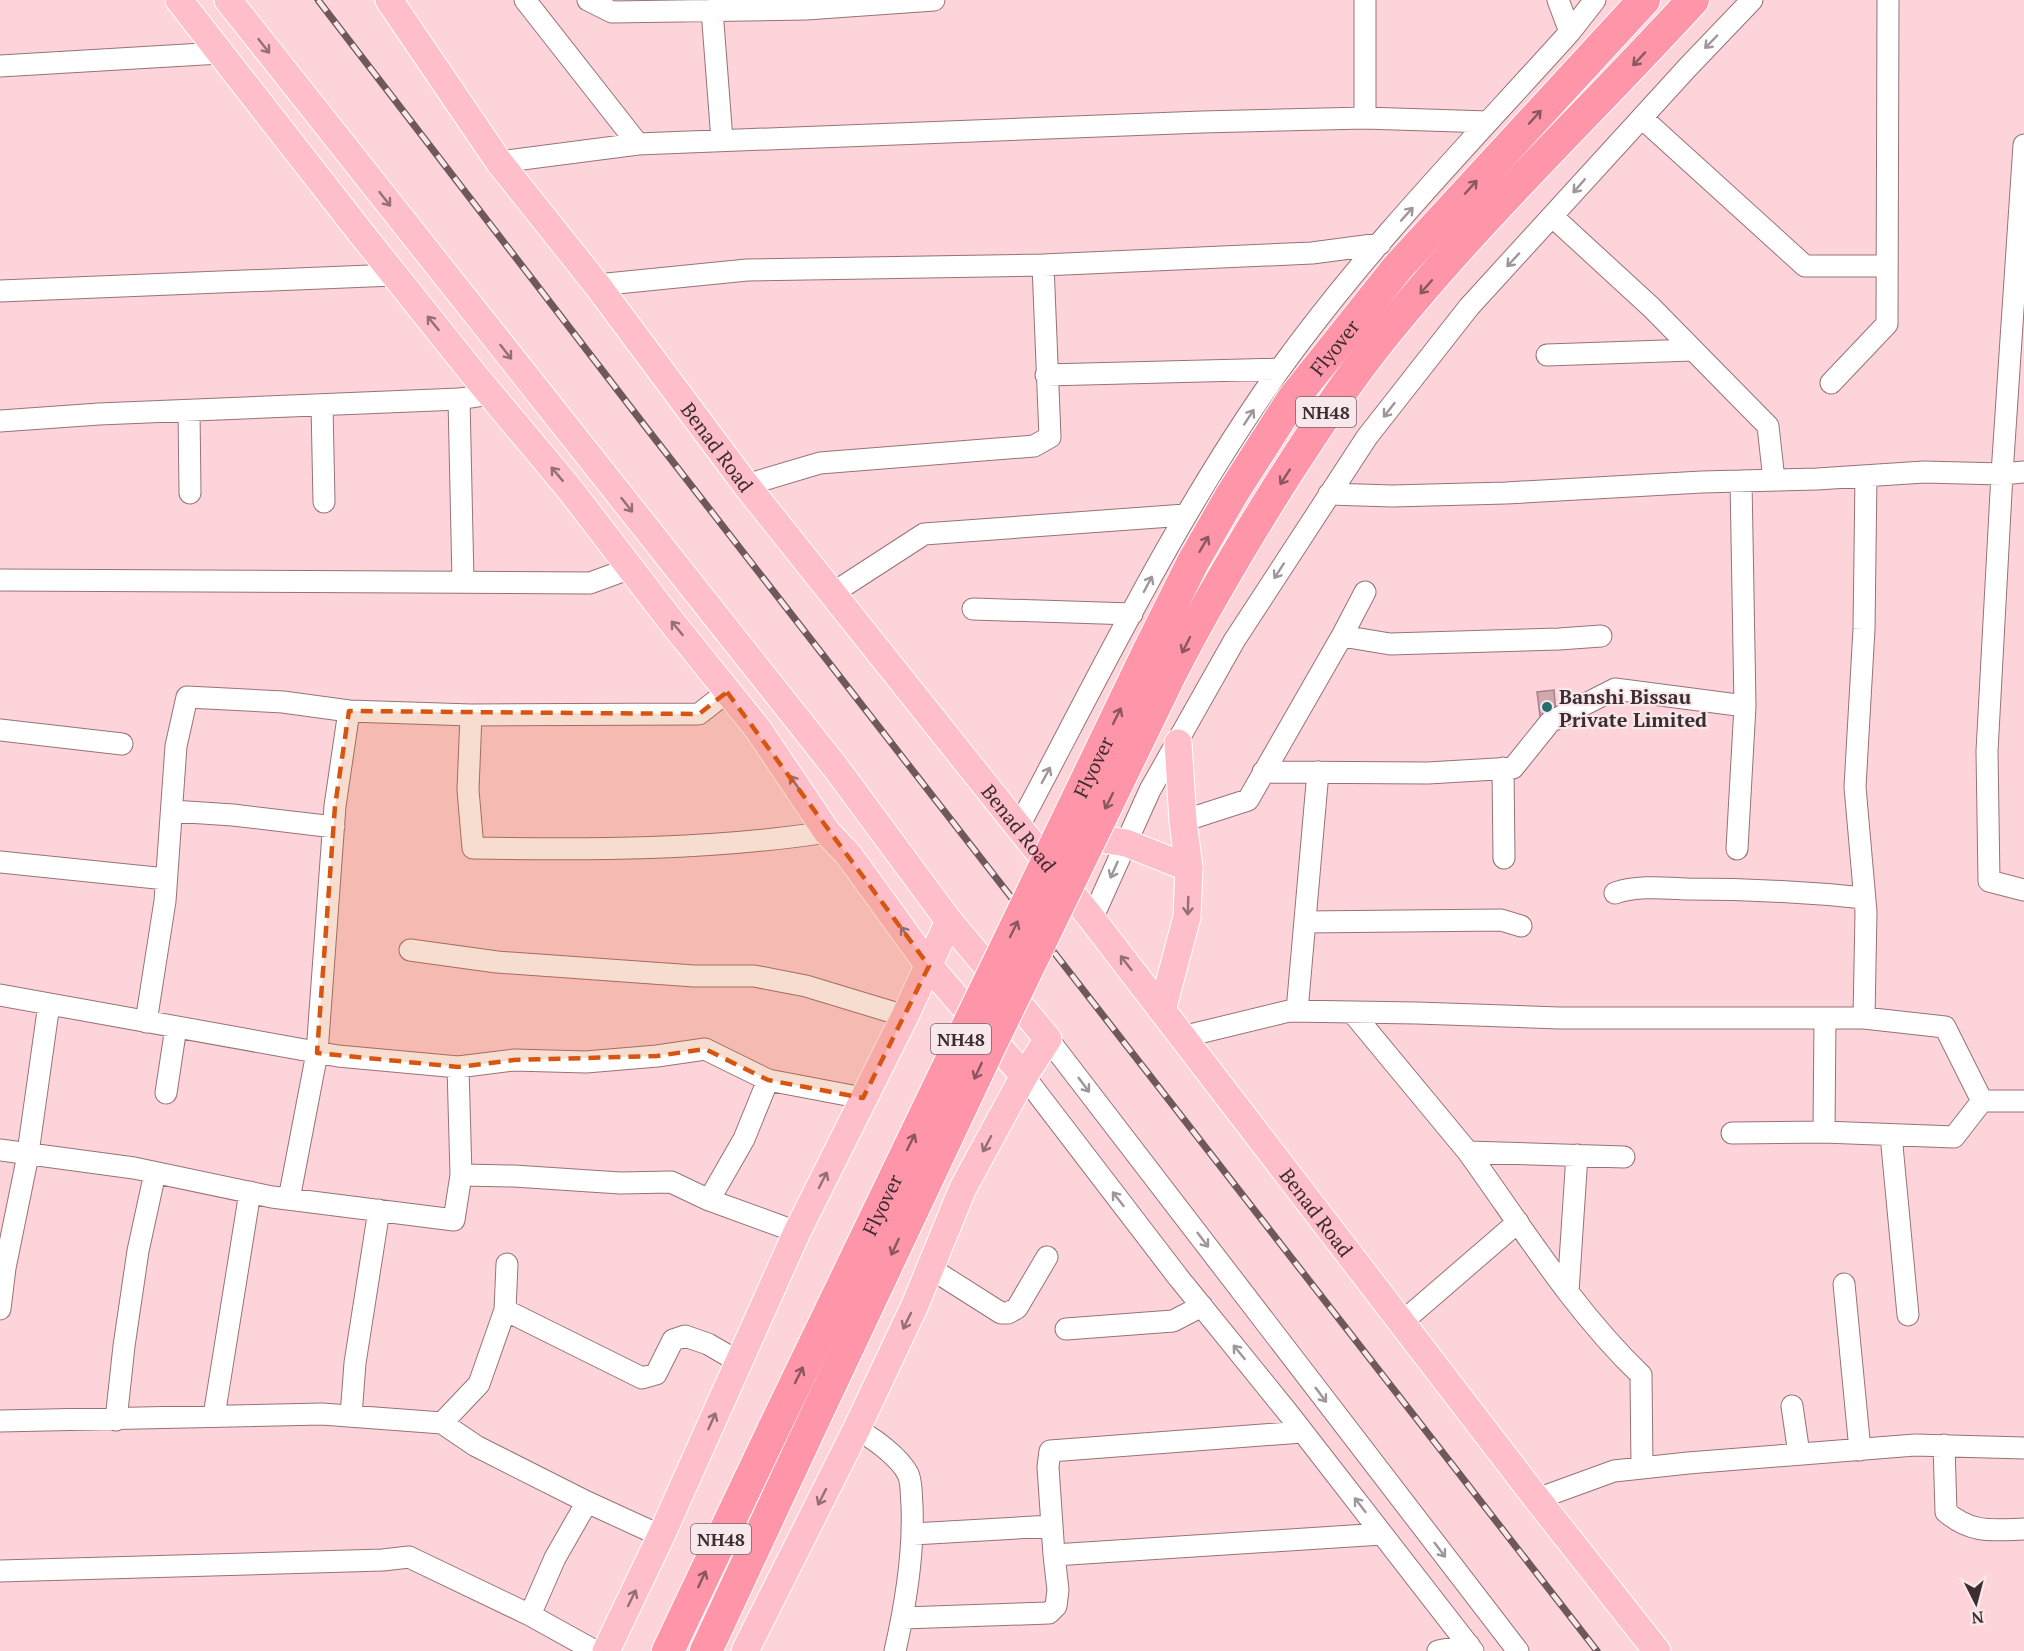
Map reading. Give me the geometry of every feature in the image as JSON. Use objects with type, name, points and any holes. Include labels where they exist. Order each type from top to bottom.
[{"type":"highway","name":"Flyover","points":[[668,1651],[1193,562],[1232,494],[1292,400],[1398,267],[1644,0]]},
{"type":"highway","name":"Flyover","points":[[706,1651],[995,1035],[1206,604],[1324,416],[1367,357],[1521,181],[1693,0]]},
{"type":"main road","points":[[179,0],[394,275],[568,487],[758,729],[827,832],[848,854],[929,966],[1024,1076]]},
{"type":"main road","points":[[228,0],[836,768],[949,921],[1048,1039],[1024,1076],[963,1188],[915,1305],[856,1430],[745,1651]]},
{"type":"main road","name":"Benad Road","points":[[389,0],[499,162],[597,285],[746,485],[1092,919],[1401,1323],[1657,1651]]},
{"type":"main road","points":[[1162,1010],[1187,917],[1189,868],[1183,821],[1178,743]]},
{"type":"main road","points":[[1018,826],[1126,843],[1189,868]]},
{"type":"main road","points":[[606,1651],[661,1536],[796,1232],[905,1016],[949,921]]},
{"type":"street","points":[[525,0],[638,144]]},
{"type":"street","points":[[588,0],[612,12],[806,9],[924,0]]},
{"type":"street","points":[[1365,0],[1365,118]]},
{"type":"street","points":[[1558,0],[1570,32]]},
{"type":"street","points":[[1018,826],[1185,515],[1280,369],[1380,244],[1570,32],[1595,0]]},
{"type":"street","points":[[1092,919],[1150,790],[1234,641],[1367,437],[1469,307],[1752,0]]},
{"type":"street","points":[[1830,383],[1887,324],[1888,0]]},
{"type":"street","points":[[712,10],[722,141]]},
{"type":"street","points":[[0,66],[220,52]]},
{"type":"street","points":[[499,162],[638,144],[1202,122],[1365,118],[1488,122]]},
{"type":"street","points":[[1642,118],[1805,266],[1887,266]]},
{"type":"street","points":[[2024,145],[2019,308],[2002,474],[1987,751],[1989,881],[2024,890]]},
{"type":"street","points":[[1553,217],[1651,307],[1768,426],[1774,480]]},
{"type":"street","points":[[597,285],[747,270],[1043,264],[1312,253],[1380,244]]},
{"type":"street","points":[[746,485],[820,463],[1034,446],[1050,436],[1043,264]]},
{"type":"street","points":[[0,291],[394,275]]},
{"type":"street","points":[[1547,355],[1693,350]]},
{"type":"street","points":[[1046,375],[1280,369]]},
{"type":"street","points":[[0,421],[99,414],[459,399],[491,394]]},
{"type":"street","points":[[459,399],[463,581]]},
{"type":"street","points":[[322,405],[324,502]]},
{"type":"street","points":[[189,411],[190,493]]},
{"type":"street","points":[[1329,494],[1392,496],[1924,472],[2002,474],[2024,472]]},
{"type":"street","points":[[1864,1018],[1864,898],[1855,787],[1864,629],[1866,476]]},
{"type":"street","points":[[1737,849],[1745,706],[1741,481]]},
{"type":"street","points":[[833,592],[924,534],[1185,515]]},
{"type":"street","points":[[0,580],[590,583],[631,568]]},
{"type":"street","points":[[1183,821],[1248,800],[1365,592]]},
{"type":"street","points":[[973,609],[1132,614]]},
{"type":"street","points":[[1342,636],[1390,644],[1601,636]]},
{"type":"street","points":[[1263,772],[1428,773],[1513,768],[1550,722],[1615,689],[1745,706]]},
{"type":"street","points":[[146,1022],[166,879],[176,746],[187,697],[283,702],[349,711],[471,716],[699,714],[728,692]]},
{"type":"street","points":[[289,1199],[317,1053],[334,827],[349,711]]},
{"type":"street","points":[[471,716],[468,790],[473,848],[561,850],[675,846],[788,838],[827,832]]},
{"type":"street","points":[[0,730],[122,744]]},
{"type":"street","points":[[1503,768],[1504,858]]},
{"type":"street","points":[[1297,1011],[1318,772]]},
{"type":"street","points":[[172,811],[233,815],[334,827]]},
{"type":"street","points":[[0,862],[166,879]]},
{"type":"street","points":[[1615,892],[1629,888],[1764,890],[1864,898]]},
{"type":"street","points":[[1305,922],[1501,920],[1521,926]]},
{"type":"street","points":[[410,950],[497,962],[694,976],[754,976],[806,986],[905,1016]]},
{"type":"street","points":[[0,995],[317,1053],[458,1067],[514,1060],[586,1062],[657,1056],[705,1048],[768,1080],[863,1098]]},
{"type":"street","points":[[0,1309],[5,1268],[28,1154],[49,1004]]},
{"type":"street","points":[[1182,1037],[1288,1011],[1559,1018],[1864,1018],[1945,1027],[1982,1101]]},
{"type":"street","points":[[1352,1012],[1468,1152],[1568,1292],[1616,1350],[1641,1375],[1642,1468]]},
{"type":"street","points":[[1824,1132],[1825,1018]]},
{"type":"street","points":[[166,1093],[176,1027]]},
{"type":"street","points":[[1048,1039],[1518,1651]]},
{"type":"street","points":[[0,1150],[134,1168],[289,1199],[454,1220],[461,1175],[458,1067]]},
{"type":"street","points":[[1024,1076],[1471,1648]]},
{"type":"street","points":[[709,1200],[744,1139],[768,1080]]},
{"type":"street","points":[[1982,1101],[2024,1101]]},
{"type":"street","points":[[1732,1133],[1824,1132],[1954,1137],[1982,1101]]},
{"type":"street","points":[[1891,1135],[1908,1315]]},
{"type":"street","points":[[1468,1152],[1624,1157]]},
{"type":"street","points":[[1568,1292],[1577,1155]]},
{"type":"street","points":[[116,1420],[138,1251],[155,1173]]},
{"type":"street","points":[[461,1175],[620,1183],[671,1182],[709,1200],[796,1232]]},
{"type":"street","points":[[214,1416],[250,1192]]},
{"type":"street","points":[[351,1416],[357,1353],[379,1210]]},
{"type":"street","points":[[1401,1323],[1518,1222]]},
{"type":"street","points":[[930,1268],[1001,1313],[1008,1313],[1017,1308],[1047,1257]]},
{"type":"street","points":[[442,1423],[479,1384],[506,1310],[507,1264]]},
{"type":"street","points":[[1844,1284],[1860,1450]]},
{"type":"street","points":[[1066,1329],[1173,1321],[1202,1306]]},
{"type":"street","points":[[506,1310],[642,1378],[656,1374],[674,1340],[685,1336],[708,1344],[739,1362]]},
{"type":"street","points":[[1792,1406],[1799,1454]]},
{"type":"street","points":[[0,1421],[322,1414],[442,1423],[476,1446],[661,1536]]},
{"type":"street","points":[[856,1430],[866,1434],[895,1458],[908,1474],[913,1534],[903,1618],[895,1651]]},
{"type":"street","points":[[903,1618],[1049,1613],[1056,1606],[1058,1590],[1048,1467],[1050,1451],[1302,1432]]},
{"type":"street","points":[[1537,1499],[1614,1471],[1642,1468],[1915,1445],[2024,1448]]},
{"type":"street","points":[[1944,1445],[1946,1512],[1967,1527],[1984,1530],[2024,1529]]},
{"type":"street","points":[[530,1615],[555,1558],[587,1502]]},
{"type":"street","points":[[913,1534],[1052,1526]]},
{"type":"street","points":[[1054,1555],[1382,1534]]},
{"type":"street","points":[[0,1571],[383,1560],[409,1557],[530,1615],[595,1651]]},
{"type":"street","points":[[1438,1651],[1471,1648]]},
{"type":"highlighted area","points":[[727,692],[929,966],[863,1098],[768,1080],[705,1049],[657,1056],[514,1060],[458,1067],[317,1053],[335,806],[349,711],[699,714]]},
{"type":"building","name":"Banshi Bissau Private Limited","points":[[1554,690],[1556,714],[1540,716],[1537,692]]},
{"type":"railway","points":[[318,0],[645,426],[1597,1651]]},
{"type":"place","name":"Banshi Bissau Private Limited","points":[[1547,707]]}]
